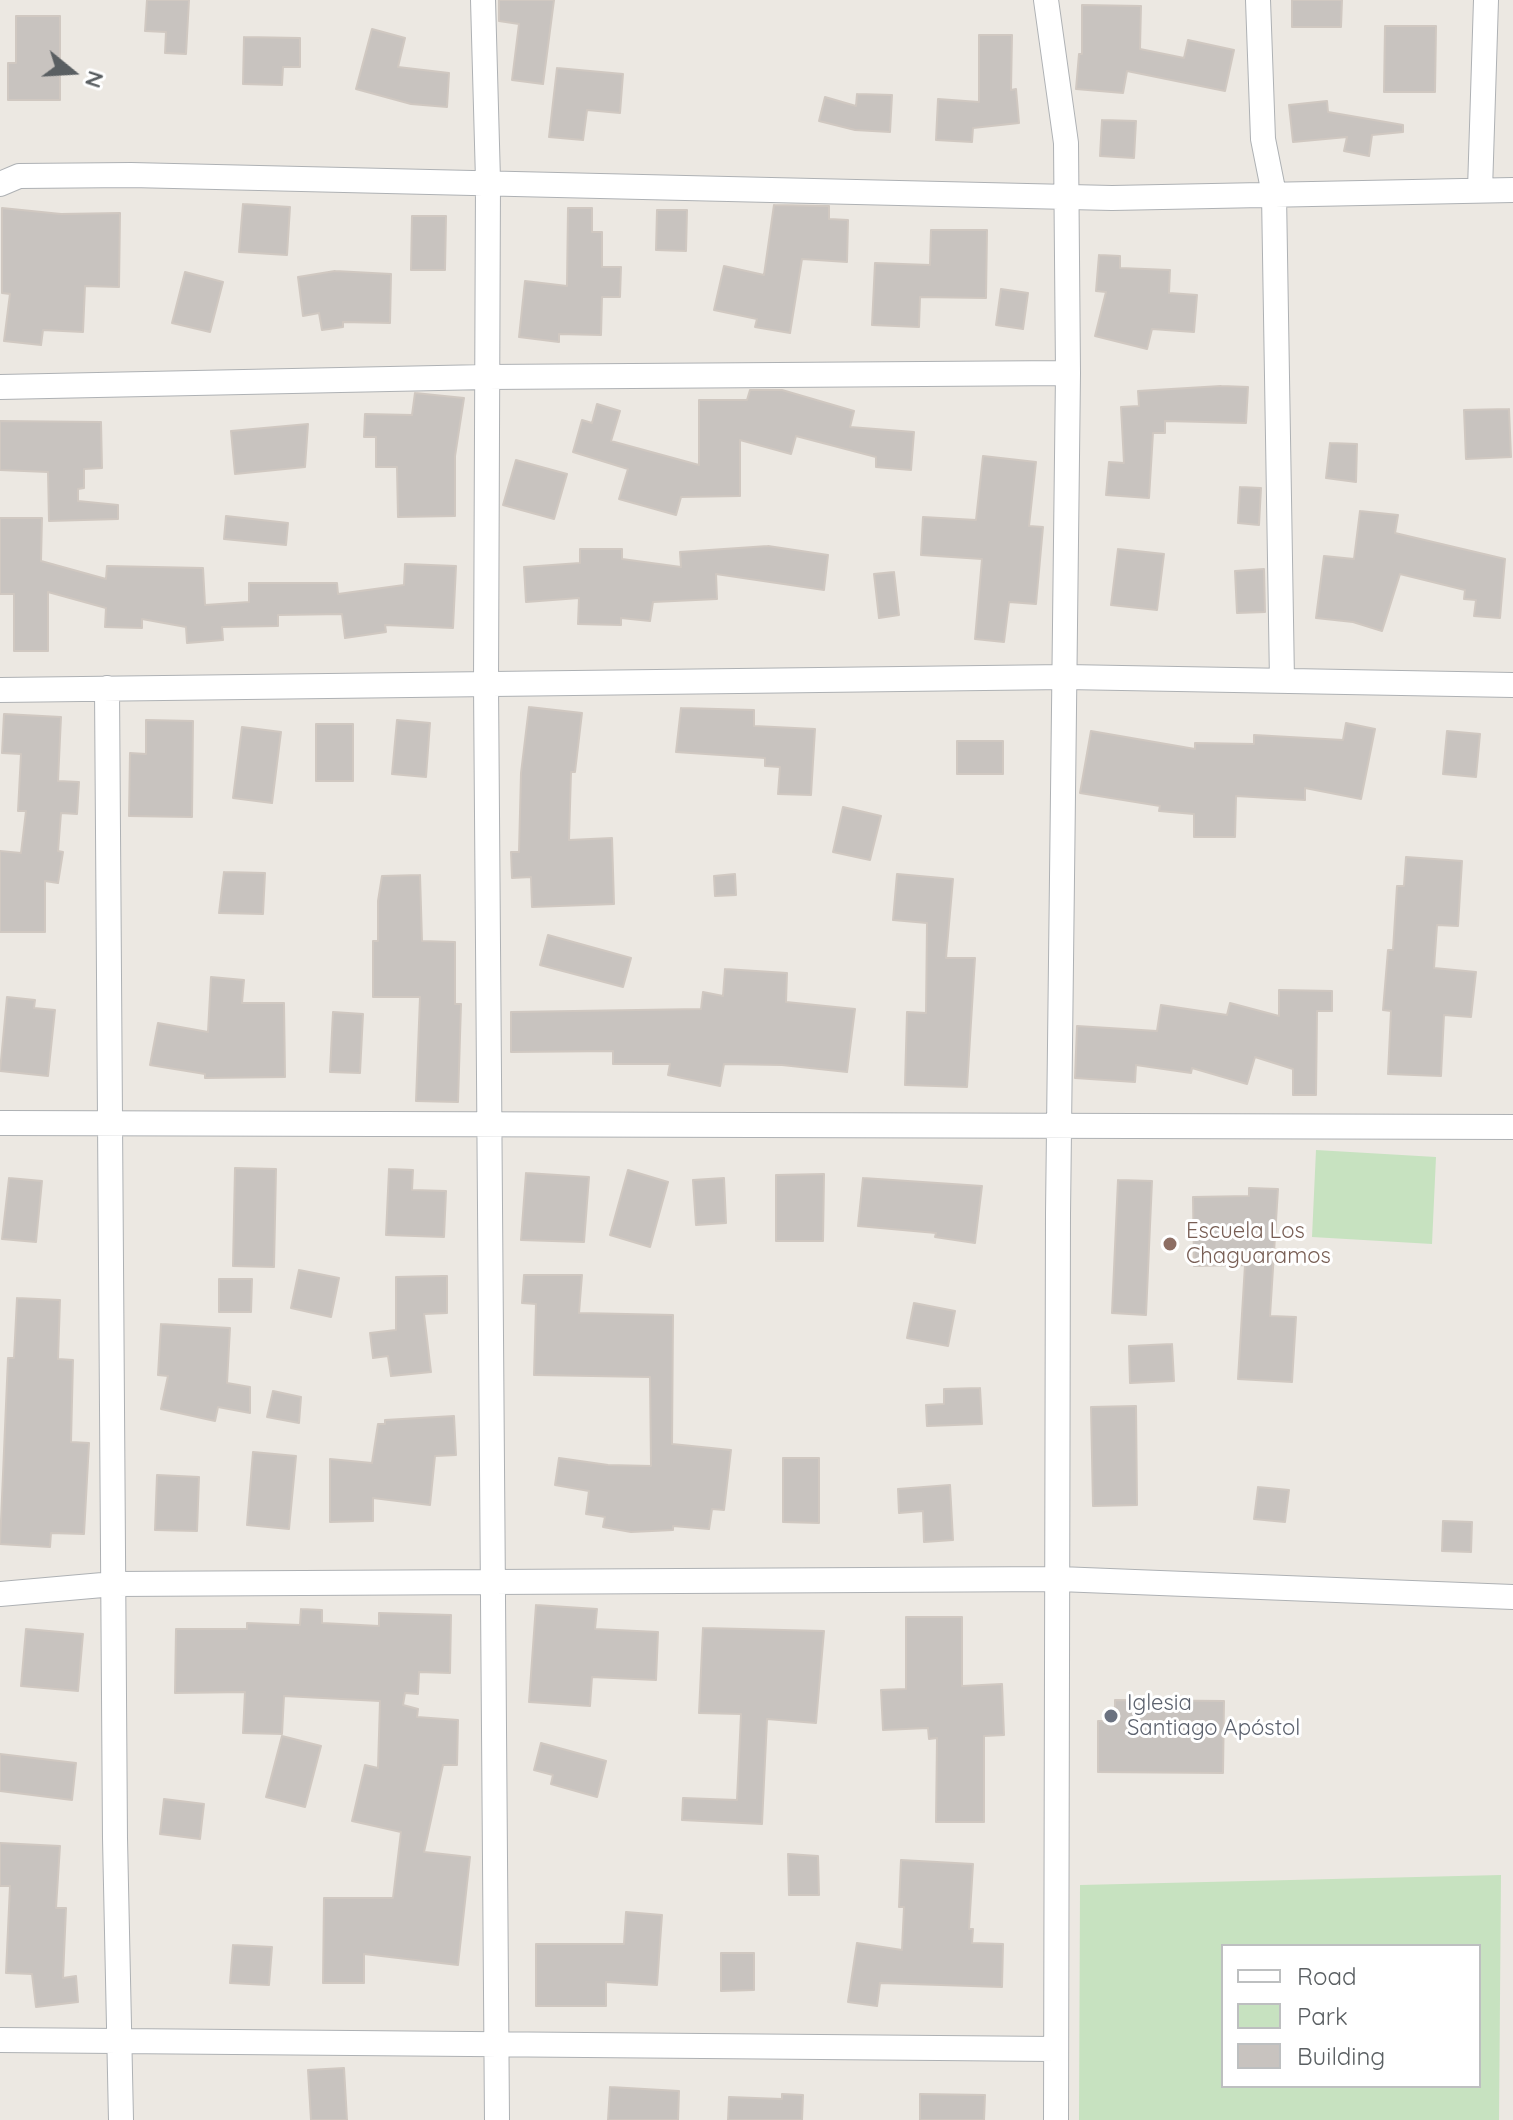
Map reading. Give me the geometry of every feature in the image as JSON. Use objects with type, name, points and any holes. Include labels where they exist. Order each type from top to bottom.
[{"type":"street","points":[[483,0],[488,180],[486,684],[497,2120]]},
{"type":"street","points":[[1046,0],[1066,143],[1068,373],[1059,1127],[1056,2120]]},
{"type":"street","points":[[1258,0],[1263,139],[1274,194],[1282,681]]},
{"type":"street","points":[[1480,190],[1486,0]]},
{"type":"street","points":[[0,184],[19,176],[131,175],[488,180],[1112,198],[1513,190]]},
{"type":"street","points":[[0,387],[487,377],[1068,373]]},
{"type":"street","points":[[0,690],[1066,677],[1513,685]]},
{"type":"street","points":[[107,688],[121,2120]]},
{"type":"street","points":[[0,1123],[1513,1127]]},
{"type":"street","points":[[0,1594],[114,1584],[1059,1579],[1513,1597]]},
{"type":"street","points":[[0,2040],[1055,2049]]},
{"type":"green space","points":[[1316,1150],[1436,1157],[1432,1244],[1312,1237]]},
{"type":"green space","points":[[1501,1875],[1499,2120],[1079,2120],[1080,1885]]},
{"type":"building","points":[[147,0],[189,0],[186,54],[165,53],[166,32],[145,31]]},
{"type":"building","points":[[499,0],[554,0],[543,84],[512,80],[519,24],[499,21]]},
{"type":"building","points":[[1292,0],[1342,0],[1341,27],[1292,27]]},
{"type":"building","points":[[1082,5],[1141,6],[1140,49],[1184,58],[1188,40],[1234,50],[1225,91],[1127,71],[1123,93],[1076,89],[1079,54],[1082,54]]},
{"type":"building","points":[[16,16],[60,16],[60,100],[8,100],[8,63],[16,63]]},
{"type":"building","points":[[1385,26],[1436,26],[1435,92],[1384,92]]},
{"type":"building","points":[[372,29],[405,38],[398,67],[449,73],[447,107],[411,104],[356,89]]},
{"type":"building","points":[[979,35],[1012,35],[1011,90],[1016,89],[1019,123],[973,128],[972,142],[936,140],[938,99],[979,102]]},
{"type":"building","points":[[244,37],[300,38],[300,67],[283,67],[282,85],[243,84]]},
{"type":"building","points":[[557,68],[623,74],[620,113],[587,110],[583,140],[549,137]]},
{"type":"building","points":[[857,94],[892,95],[890,132],[855,130],[819,121],[825,97],[856,106]]},
{"type":"building","points":[[1327,101],[1328,112],[1403,125],[1403,132],[1372,135],[1369,156],[1344,151],[1347,137],[1293,142],[1289,105]]},
{"type":"building","points":[[1102,120],[1136,121],[1134,158],[1100,156]]},
{"type":"building","points":[[243,204],[290,207],[287,255],[239,252]]},
{"type":"building","points":[[774,205],[829,206],[829,219],[848,220],[847,262],[802,259],[790,333],[755,327],[757,319],[714,310],[724,266],[764,275]]},
{"type":"building","points":[[2,208],[61,214],[120,213],[119,287],[85,286],[83,332],[43,330],[41,345],[4,341],[10,294],[2,293]]},
{"type":"building","points":[[568,208],[592,208],[592,232],[602,232],[602,267],[621,267],[620,297],[602,297],[601,335],[559,334],[559,342],[519,337],[525,281],[567,286]]},
{"type":"building","points":[[657,210],[687,210],[686,251],[656,250]]},
{"type":"building","points":[[412,216],[446,216],[445,270],[411,270]]},
{"type":"building","points":[[931,230],[987,230],[986,298],[920,297],[919,327],[872,325],[875,263],[930,265]]},
{"type":"building","points":[[1099,255],[1120,256],[1120,268],[1170,270],[1169,293],[1197,295],[1194,332],[1152,329],[1147,349],[1095,336],[1106,292],[1096,291]]},
{"type":"building","points":[[335,271],[391,274],[390,323],[343,322],[343,327],[322,330],[319,313],[303,316],[298,277]]},
{"type":"building","points":[[185,272],[223,282],[210,332],[172,323]]},
{"type":"building","points":[[1001,289],[1028,293],[1023,329],[996,325]]},
{"type":"building","points":[[1248,387],[1246,423],[1165,421],[1165,433],[1153,433],[1149,498],[1106,495],[1109,462],[1124,463],[1121,407],[1139,406],[1138,391]]},
{"type":"building","points":[[750,390],[782,390],[854,411],[850,427],[914,432],[911,470],[876,467],[876,457],[796,436],[791,454],[740,440],[740,496],[681,497],[676,515],[619,499],[628,469],[573,452],[582,420],[592,423],[597,404],[620,411],[611,441],[699,465],[699,400],[747,400]]},
{"type":"building","points":[[415,393],[464,398],[455,456],[455,516],[398,517],[397,467],[376,467],[376,437],[364,437],[365,414],[412,415]]},
{"type":"building","points":[[1509,409],[1511,457],[1466,459],[1464,410]]},
{"type":"building","points":[[0,421],[101,422],[102,468],[84,469],[84,488],[78,489],[78,501],[118,505],[118,519],[49,521],[48,472],[0,470]]},
{"type":"building","points":[[308,424],[305,467],[235,474],[231,431]]},
{"type":"building","points":[[1330,443],[1357,444],[1356,482],[1326,478]]},
{"type":"building","points":[[983,456],[1036,462],[1029,526],[1043,527],[1036,604],[1009,602],[1004,642],[975,639],[982,559],[921,555],[923,517],[976,520]]},
{"type":"building","points":[[516,460],[567,474],[554,519],[503,505]]},
{"type":"building","points":[[1240,487],[1261,488],[1259,525],[1238,523]]},
{"type":"building","points":[[1360,511],[1398,515],[1395,533],[1505,559],[1500,618],[1474,616],[1476,600],[1464,599],[1465,590],[1400,574],[1382,631],[1353,622],[1316,618],[1324,556],[1354,559]]},
{"type":"building","points":[[226,516],[288,523],[286,545],[224,539]]},
{"type":"building","points":[[0,518],[42,518],[41,561],[106,579],[107,566],[203,568],[205,605],[249,602],[249,583],[337,583],[338,594],[404,585],[405,564],[456,566],[453,628],[385,625],[386,632],[345,638],[342,614],[278,615],[278,626],[222,627],[223,640],[187,643],[186,627],[142,619],[142,628],[105,627],[106,608],[48,592],[48,651],[14,651],[14,594],[0,594]]},
{"type":"building","points":[[768,546],[828,555],[824,590],[716,574],[717,599],[653,602],[650,621],[621,618],[621,625],[578,624],[579,598],[526,602],[524,567],[580,563],[580,549],[622,549],[622,559],[681,567],[680,552]]},
{"type":"building","points":[[1118,549],[1164,554],[1157,610],[1111,605]]},
{"type":"building","points":[[1264,569],[1265,612],[1237,613],[1235,571]]},
{"type":"building","points":[[894,572],[899,615],[879,618],[874,574]]},
{"type":"building","points":[[529,707],[582,713],[575,772],[571,772],[569,840],[612,838],[614,904],[532,907],[531,877],[512,878],[511,852],[519,852],[521,773]]},
{"type":"building","points":[[681,708],[754,710],[754,726],[815,729],[811,795],[778,794],[780,767],[765,766],[765,758],[676,752]]},
{"type":"building","points":[[4,714],[61,717],[58,781],[79,782],[77,814],[61,813],[58,851],[63,852],[58,883],[45,881],[45,932],[0,932],[0,851],[21,853],[26,811],[18,811],[21,754],[2,753]]},
{"type":"building","points":[[146,720],[193,721],[192,817],[129,816],[130,753],[146,754]]},
{"type":"building","points":[[397,720],[430,723],[426,777],[392,774]]},
{"type":"building","points":[[1346,723],[1375,729],[1361,799],[1305,788],[1305,800],[1236,796],[1235,837],[1194,837],[1194,814],[1159,811],[1160,806],[1080,793],[1091,731],[1195,749],[1195,743],[1254,744],[1254,735],[1343,740]]},
{"type":"building","points":[[316,724],[353,724],[353,781],[316,781]]},
{"type":"building","points":[[242,727],[281,732],[272,803],[233,798]]},
{"type":"building","points":[[1447,731],[1480,734],[1476,777],[1443,774]]},
{"type":"building","points":[[957,741],[1003,741],[1003,774],[957,774]]},
{"type":"building","points":[[843,807],[881,816],[870,860],[833,852]]},
{"type":"building","points":[[1406,857],[1462,861],[1458,926],[1437,925],[1434,968],[1476,972],[1471,1017],[1444,1015],[1441,1076],[1388,1074],[1391,1011],[1383,1010],[1388,950],[1393,950],[1397,886],[1404,886]]},
{"type":"building","points":[[224,872],[265,873],[263,914],[219,913]]},
{"type":"building","points":[[735,874],[736,895],[715,896],[714,876]]},
{"type":"building","points":[[897,874],[953,879],[946,958],[975,958],[967,1087],[905,1085],[907,1012],[926,1013],[927,923],[893,920]]},
{"type":"building","points":[[420,875],[422,941],[455,942],[455,1004],[461,1004],[458,1102],[416,1101],[420,997],[373,997],[373,941],[378,941],[378,901],[382,876]]},
{"type":"building","points":[[548,935],[631,958],[623,987],[540,965]]},
{"type":"building","points":[[725,969],[787,973],[786,1002],[855,1009],[847,1072],[782,1065],[724,1064],[720,1086],[668,1075],[670,1064],[613,1064],[613,1051],[511,1052],[511,1012],[701,1009],[703,992],[723,996]]},
{"type":"building","points":[[211,977],[244,980],[242,1003],[284,1003],[285,1077],[205,1078],[205,1074],[150,1065],[158,1023],[208,1032]]},
{"type":"building","points":[[1279,990],[1332,991],[1332,1011],[1317,1011],[1316,1095],[1293,1095],[1293,1069],[1255,1057],[1247,1084],[1192,1068],[1191,1073],[1136,1065],[1135,1082],[1075,1078],[1077,1026],[1157,1031],[1161,1005],[1227,1015],[1230,1003],[1279,1016]]},
{"type":"building","points":[[7,997],[35,1000],[34,1008],[55,1010],[48,1076],[0,1071]]},
{"type":"building","points":[[333,1012],[363,1014],[360,1073],[330,1072]]},
{"type":"building","points":[[235,1168],[276,1169],[274,1267],[233,1266]]},
{"type":"building","points":[[389,1169],[413,1170],[412,1190],[446,1191],[444,1237],[386,1235]]},
{"type":"building","points":[[628,1170],[668,1182],[650,1247],[610,1235]]},
{"type":"building","points":[[526,1173],[589,1177],[584,1242],[521,1240]]},
{"type":"building","points":[[824,1174],[823,1241],[776,1241],[776,1175]]},
{"type":"building","points":[[9,1178],[42,1181],[36,1242],[2,1239]]},
{"type":"building","points":[[724,1178],[726,1223],[696,1225],[693,1180]]},
{"type":"building","points":[[863,1178],[982,1186],[975,1243],[935,1237],[936,1233],[858,1226]]},
{"type":"building","points":[[1118,1180],[1152,1181],[1146,1315],[1112,1313]]},
{"type":"building","points":[[1249,1188],[1278,1189],[1270,1316],[1296,1317],[1292,1382],[1238,1379],[1245,1265],[1194,1266],[1193,1197],[1249,1196]]},
{"type":"building","points":[[299,1270],[339,1278],[331,1317],[291,1308]]},
{"type":"building","points":[[524,1275],[582,1275],[579,1313],[673,1315],[672,1444],[731,1450],[724,1510],[712,1509],[709,1529],[673,1526],[673,1530],[631,1532],[603,1527],[605,1517],[586,1514],[589,1491],[555,1485],[559,1458],[608,1465],[651,1466],[650,1377],[534,1375],[536,1304],[522,1303]]},
{"type":"building","points":[[447,1276],[447,1313],[424,1314],[431,1372],[391,1376],[388,1356],[373,1358],[370,1333],[396,1330],[396,1277]]},
{"type":"building","points":[[219,1279],[252,1279],[251,1312],[219,1312]]},
{"type":"building","points":[[17,1298],[60,1300],[58,1359],[73,1360],[71,1442],[89,1443],[84,1534],[51,1533],[50,1547],[0,1544],[8,1358],[14,1358]]},
{"type":"building","points":[[914,1303],[955,1311],[948,1346],[907,1338]]},
{"type":"building","points":[[161,1324],[230,1328],[227,1383],[250,1387],[250,1413],[218,1407],[215,1421],[161,1409],[168,1376],[158,1375]]},
{"type":"building","points":[[1172,1344],[1174,1381],[1130,1383],[1129,1346]]},
{"type":"building","points":[[980,1388],[982,1424],[927,1426],[926,1405],[944,1404],[944,1389]]},
{"type":"building","points":[[273,1391],[301,1397],[299,1423],[267,1417]]},
{"type":"building","points":[[1136,1406],[1137,1505],[1093,1506],[1091,1407]]},
{"type":"building","points":[[454,1416],[456,1455],[435,1456],[430,1505],[373,1498],[373,1521],[330,1522],[330,1459],[372,1463],[378,1424],[385,1424],[385,1420]]},
{"type":"building","points":[[253,1452],[296,1456],[289,1529],[247,1525]]},
{"type":"building","points":[[783,1458],[819,1458],[819,1523],[783,1522]]},
{"type":"building","points":[[157,1475],[199,1477],[197,1531],[155,1530]]},
{"type":"building","points":[[950,1485],[953,1540],[924,1542],[923,1511],[899,1513],[898,1489]]},
{"type":"building","points":[[1258,1487],[1289,1490],[1285,1522],[1254,1519]]},
{"type":"building","points":[[1443,1521],[1472,1522],[1471,1552],[1442,1551]]},
{"type":"building","points":[[536,1605],[597,1609],[595,1629],[658,1632],[656,1680],[592,1677],[590,1706],[529,1702]]},
{"type":"building","points":[[301,1609],[322,1610],[322,1623],[379,1626],[379,1613],[451,1615],[450,1673],[419,1672],[418,1694],[405,1693],[403,1705],[418,1709],[417,1717],[458,1720],[457,1765],[443,1765],[424,1852],[470,1857],[458,1965],[364,1954],[364,1983],[323,1983],[324,1898],[393,1898],[401,1832],[352,1821],[365,1765],[378,1768],[380,1701],[284,1696],[282,1734],[243,1733],[245,1692],[175,1693],[176,1629],[247,1629],[247,1623],[300,1625]]},
{"type":"building","points":[[906,1617],[962,1617],[962,1686],[1002,1684],[1004,1735],[984,1736],[984,1822],[936,1822],[937,1738],[929,1739],[928,1728],[883,1730],[881,1690],[906,1689]]},
{"type":"building","points":[[703,1628],[824,1631],[816,1723],[767,1719],[762,1824],[682,1820],[683,1798],[737,1800],[741,1714],[699,1713]]},
{"type":"building","points":[[26,1629],[83,1634],[78,1691],[21,1686]]},
{"type":"building","points":[[1115,1700],[1224,1701],[1223,1773],[1098,1772],[1098,1721],[1115,1721]]},
{"type":"building","points":[[282,1736],[321,1746],[305,1807],[266,1797]]},
{"type":"building","points":[[541,1743],[606,1761],[597,1797],[551,1784],[553,1775],[534,1770]]},
{"type":"building","points":[[0,1754],[76,1763],[72,1800],[0,1791]]},
{"type":"building","points":[[164,1799],[204,1804],[200,1839],[160,1834]]},
{"type":"building","points":[[0,1843],[60,1846],[56,1908],[66,1908],[63,1978],[76,1976],[78,2002],[36,2007],[32,1974],[6,1973],[10,1886],[0,1886]]},
{"type":"building","points":[[788,1854],[818,1856],[819,1895],[789,1895]]},
{"type":"building","points":[[901,1860],[973,1864],[969,1929],[973,1929],[972,1943],[1003,1944],[1002,1987],[880,1983],[877,2006],[848,2002],[857,1943],[902,1950],[904,1907],[899,1907]]},
{"type":"building","points":[[626,1912],[662,1915],[657,1985],[606,1982],[606,2006],[536,2006],[536,1944],[624,1944]]},
{"type":"building","points":[[233,1945],[272,1947],[269,1985],[230,1983]]},
{"type":"building","points":[[721,1953],[754,1953],[754,1990],[721,1991]]},
{"type":"building","points":[[344,2068],[347,2120],[311,2120],[308,2070]]},
{"type":"building","points":[[610,2087],[679,2091],[678,2120],[608,2120]]},
{"type":"building","points":[[782,2094],[803,2095],[802,2120],[728,2120],[729,2097],[782,2099]]},
{"type":"building","points":[[920,2094],[985,2095],[984,2120],[920,2120]]},
{"type":"place","name":"Escuela Los Chaguaramos","points":[[1170,1244]]},
{"type":"place","name":"Iglesia Santiago Apóstol","points":[[1111,1716]]}]
